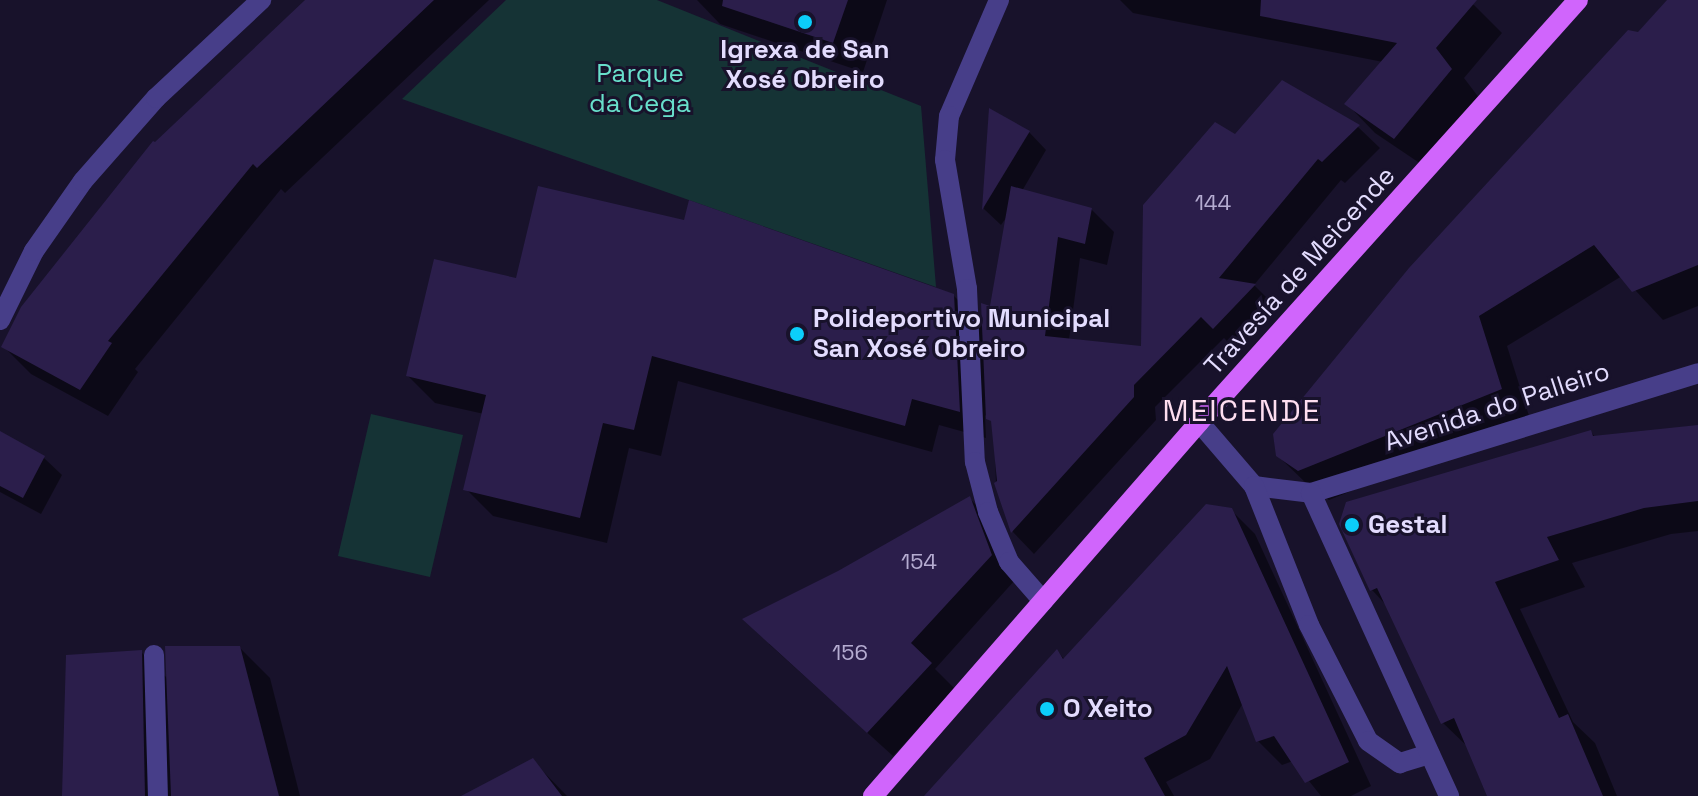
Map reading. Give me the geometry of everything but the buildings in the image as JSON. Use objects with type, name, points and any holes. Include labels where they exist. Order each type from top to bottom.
[{"type":"main road","name":"Travesía de Meicende","points":[[873,796],[1199,422],[1578,0]]},
{"type":"street","points":[[0,320],[34,251],[83,181],[156,98],[261,0]]},
{"type":"street","points":[[999,0],[949,116],[945,160],[967,289],[975,462],[988,512],[1009,562],[1043,601]]},
{"type":"street","name":"Avenida do Palleiro","points":[[1311,493],[1698,373]]},
{"type":"street","points":[[1199,422],[1254,486],[1309,625],[1368,741],[1400,763],[1430,754]]},
{"type":"street","points":[[1254,486],[1311,493],[1449,796]]},
{"type":"street","points":[[154,655],[158,796]]},
{"type":"green space","name":"Parque da Cega","points":[[506,0],[657,0],[921,106],[936,287],[402,99]]},
{"type":"green space","points":[[371,414],[463,435],[430,577],[338,556]]},
{"type":"place","name":"Igrexa de San Xosé Obreiro","points":[[805,22]]},
{"type":"place","name":"Polideportivo Municipal San Xosé Obreiro","points":[[797,334]]},
{"type":"place","name":"Gestal","points":[[1352,525]]},
{"type":"place","name":"O Xeito","points":[[1047,709]]},
{"type":"district","name":"MEICENDE","points":[[1242,411]]}]
